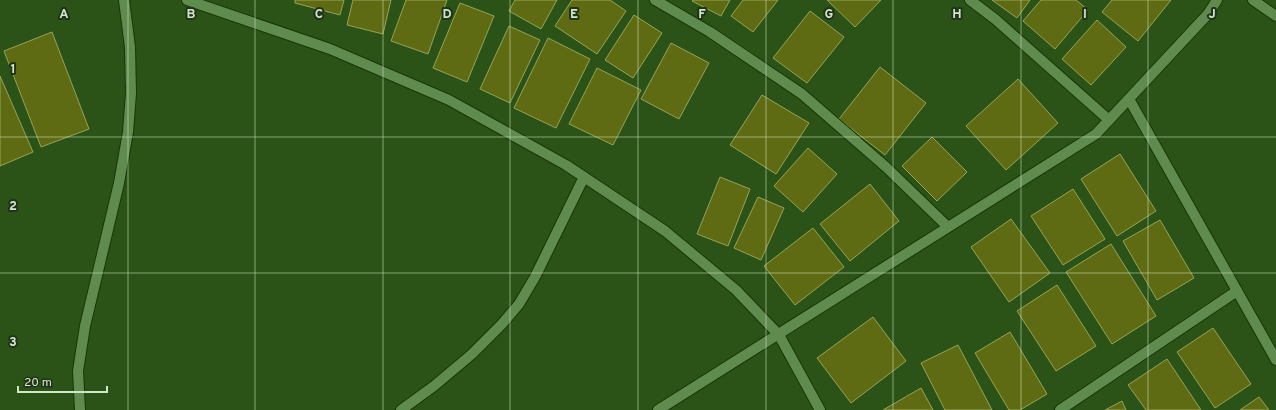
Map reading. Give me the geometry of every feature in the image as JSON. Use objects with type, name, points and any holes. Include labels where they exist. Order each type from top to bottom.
[{"type":"street","points":[[80,410],[78,371],[85,326],[119,184],[128,132],[131,93],[130,47],[124,0]]},
{"type":"street","points":[[187,0],[330,49],[449,100],[566,165],[665,231],[736,290],[779,335],[820,410]]},
{"type":"street","points":[[655,0],[710,32],[802,94],[886,167],[948,227]]},
{"type":"street","points":[[970,0],[1109,120]]},
{"type":"street","points":[[658,410],[1096,134],[1208,14],[1217,0]]},
{"type":"street","points":[[1253,0],[1276,16]]},
{"type":"street","points":[[1129,98],[1276,360]]},
{"type":"street","points":[[401,410],[434,386],[472,354],[502,324],[519,304],[584,177]]},
{"type":"street","points":[[1060,410],[1237,291]]},
{"type":"building","points":[[295,0],[344,0],[340,15],[295,3]]},
{"type":"building","points":[[353,0],[391,0],[383,34],[347,25]]},
{"type":"building","points":[[406,0],[447,0],[428,54],[391,41]]},
{"type":"building","points":[[515,0],[557,0],[541,29],[509,11]]},
{"type":"building","points":[[572,0],[610,0],[626,11],[597,54],[555,26]]},
{"type":"building","points":[[730,0],[721,16],[692,1]]},
{"type":"building","points":[[743,0],[778,0],[753,32],[731,16]]},
{"type":"building","points":[[827,0],[881,0],[855,27]]},
{"type":"building","points":[[992,0],[1030,0],[1017,18]]},
{"type":"building","points":[[1041,0],[1076,0],[1088,10],[1055,49],[1023,21]]},
{"type":"building","points":[[1112,0],[1171,0],[1138,41],[1102,12]]},
{"type":"building","points":[[460,3],[494,16],[467,82],[433,68]]},
{"type":"building","points":[[810,11],[844,37],[807,83],[773,58]]},
{"type":"building","points":[[634,15],[662,33],[633,78],[605,60]]},
{"type":"building","points":[[1097,20],[1126,47],[1091,85],[1062,59]]},
{"type":"building","points":[[509,26],[540,40],[510,103],[480,89]]},
{"type":"building","points":[[52,32],[89,129],[41,147],[4,51]]},
{"type":"building","points":[[548,38],[590,59],[556,128],[514,108]]},
{"type":"building","points":[[671,43],[709,63],[679,119],[641,99]]},
{"type":"building","points":[[880,67],[926,103],[885,155],[839,119]]},
{"type":"building","points":[[597,68],[641,90],[613,145],[569,124]]},
{"type":"building","points":[[0,76],[33,152],[0,166]]},
{"type":"building","points":[[1018,79],[1058,123],[1006,170],[966,126]]},
{"type":"building","points":[[762,95],[809,123],[776,174],[730,145]]},
{"type":"building","points":[[932,137],[967,172],[937,201],[902,166]]},
{"type":"building","points":[[808,148],[837,174],[803,212],[774,186]]},
{"type":"building","points":[[1120,154],[1156,211],[1117,236],[1081,179]]},
{"type":"building","points":[[720,177],[750,189],[728,246],[697,234]]},
{"type":"building","points":[[870,184],[899,221],[850,261],[820,224]]},
{"type":"building","points":[[1073,189],[1105,239],[1063,265],[1031,216]]},
{"type":"building","points":[[758,197],[784,208],[761,260],[734,248]]},
{"type":"building","points":[[1011,219],[1050,273],[1009,302],[971,247]]},
{"type":"building","points":[[1160,220],[1194,278],[1157,300],[1123,241]]},
{"type":"building","points":[[813,228],[844,267],[795,305],[764,266]]},
{"type":"building","points":[[1111,244],[1156,316],[1112,344],[1066,272]]},
{"type":"building","points":[[1057,285],[1096,346],[1056,371],[1017,311]]},
{"type":"building","points":[[873,317],[906,361],[851,403],[817,358]]},
{"type":"building","points":[[1213,328],[1251,384],[1215,408],[1177,352]]},
{"type":"building","points":[[1010,332],[1047,394],[1020,410],[1009,410],[975,353]]},
{"type":"building","points":[[958,345],[992,410],[945,410],[921,363]]},
{"type":"building","points":[[1167,359],[1201,410],[1146,410],[1128,385]]},
{"type":"building","points":[[921,388],[933,410],[883,410]]},
{"type":"building","points":[[1259,397],[1269,410],[1240,410]]},
{"type":"building","points":[[1122,401],[1126,410],[1105,410]]}]
